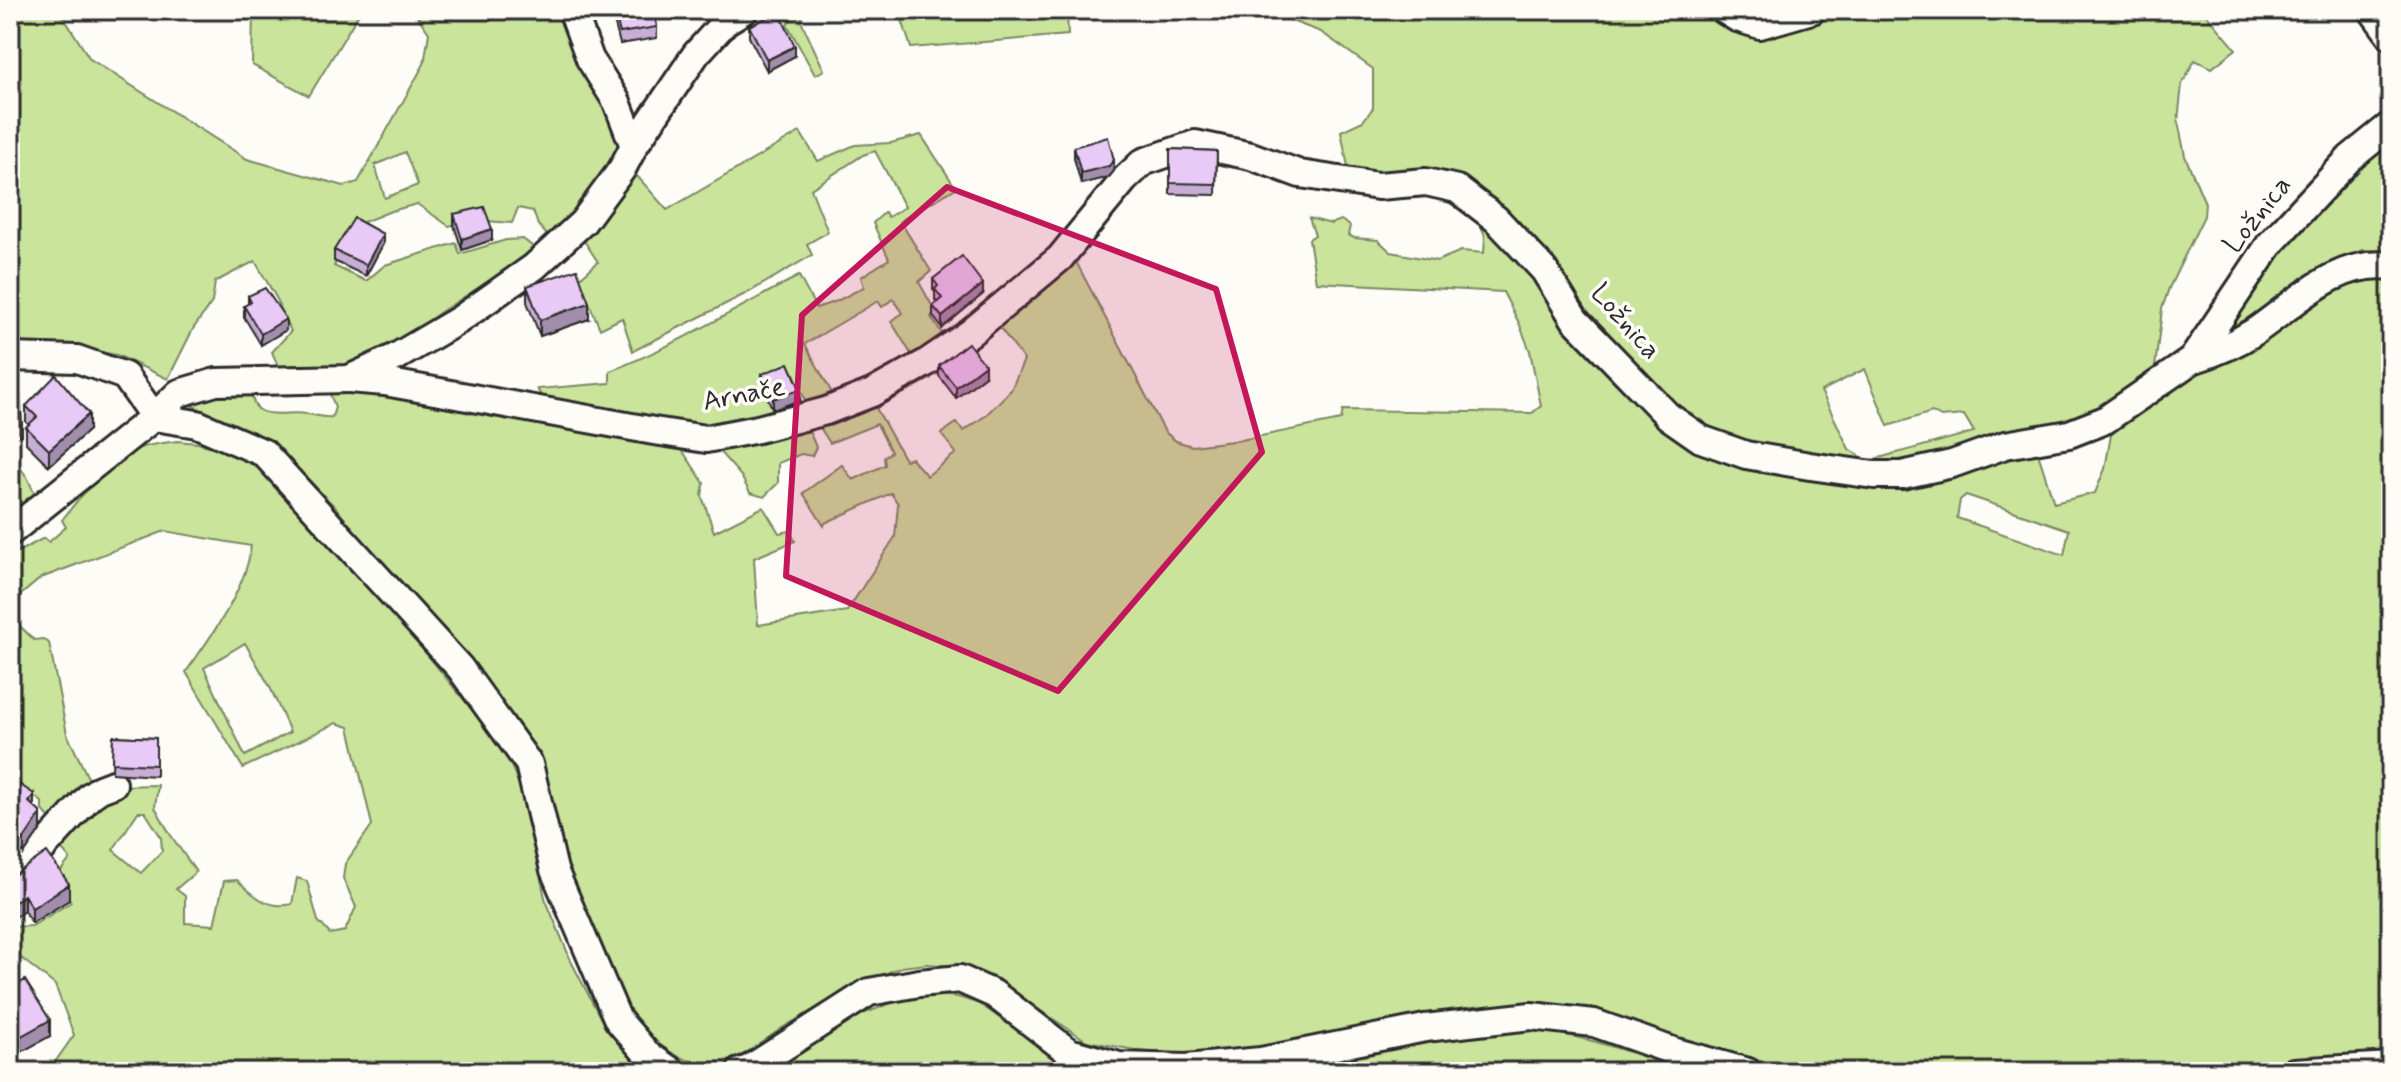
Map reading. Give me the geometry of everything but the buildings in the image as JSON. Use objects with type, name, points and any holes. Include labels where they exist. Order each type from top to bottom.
[{"type":"street","points":[[572,10],[590,59],[617,102],[634,146]]},
{"type":"street","name":"Arnače","points":[[349,379],[396,357],[459,320],[534,267],[583,222],[622,169],[696,54],[726,21],[744,10]]},
{"type":"street","points":[[1724,10],[1760,25],[1812,10]]},
{"type":"street","points":[[2372,10],[2391,36]]},
{"type":"street","name":"Ložnica","points":[[2192,360],[2270,244],[2350,158],[2391,125]]},
{"type":"street","name":"Ložnica","points":[[1060,258],[1124,180],[1143,162],[1195,144],[1251,156],[1300,174],[1378,186],[1426,182],[1457,189],[1496,219],[1544,270],[1575,320],[1668,416],[1701,439],[1746,455],[1874,475],[1902,475],[1952,464],[2005,445],[2069,434],[2105,420],[2192,360],[2221,351],[2256,330],[2310,289],[2335,276],[2368,265],[2391,266]]},
{"type":"street","name":"Arnače","points":[[10,532],[154,417],[179,393],[216,382],[349,379],[385,382],[706,439],[826,411],[872,393],[926,363],[970,333],[1060,258]]},
{"type":"street","points":[[10,357],[77,359],[125,376],[154,417],[197,424],[264,453],[460,668],[529,764],[554,870],[618,1020],[648,1055],[673,1072]]},
{"type":"street","points":[[10,884],[90,796],[113,784]]},
{"type":"street","points":[[740,1072],[869,992],[960,979],[994,994],[1069,1052],[1119,1066],[1186,1068],[1261,1061],[1425,1028],[1531,1016],[1594,1023],[1676,1052],[1748,1072]]},
{"type":"street","points":[[2294,1072],[2391,1066]]},
{"type":"highlighted area","points":[[947,187],[1216,289],[1262,452],[1058,691],[786,576],[802,315]]},
{"type":"green space","points":[[10,10],[59,10],[90,59],[247,159],[344,186],[358,182],[424,64],[429,33],[413,10],[567,10],[630,143],[615,173],[555,235],[547,235],[538,225],[533,211],[518,208],[512,223],[472,220],[449,226],[417,204],[356,225],[334,266],[366,281],[385,265],[456,243],[460,254],[506,240],[523,239],[532,246],[531,254],[379,356],[324,370],[280,371],[272,352],[291,331],[255,261],[215,282],[212,302],[193,329],[168,379],[117,355],[95,351],[10,351]],"holes":[[[405,152],[418,185],[385,198],[375,165]]]},
{"type":"green space","points":[[253,10],[361,10],[309,96],[252,65]]},
{"type":"green space","points":[[791,10],[804,10],[801,21],[824,70],[815,75],[787,24],[794,15]]},
{"type":"green space","points":[[899,10],[1085,10],[1067,12],[1068,35],[911,48]]},
{"type":"green space","points":[[1271,10],[1707,10],[1736,30],[1766,33],[1795,25],[1827,10],[2203,10],[2236,49],[2212,68],[2195,60],[2182,84],[2178,121],[2185,156],[2205,203],[2204,216],[2169,288],[2162,309],[2154,376],[2145,388],[2071,424],[1913,467],[1790,457],[1684,419],[1632,370],[1482,196],[1349,172],[1341,131],[1363,121],[1373,108],[1373,69],[1321,32]],"holes":[[[1865,369],[1888,426],[1932,412],[1941,417],[1964,415],[1974,432],[1868,461],[1849,449],[1821,391]]]},
{"type":"green space","points":[[800,132],[818,161],[855,145],[891,143],[921,135],[956,188],[900,221],[931,271],[919,282],[935,311],[931,317],[946,339],[916,362],[891,321],[903,313],[893,299],[882,307],[878,301],[805,344],[837,402],[806,403],[793,372],[764,387],[777,419],[709,426],[603,414],[542,397],[537,389],[610,383],[610,371],[682,338],[799,276],[816,308],[864,287],[861,277],[889,259],[873,223],[885,212],[888,217],[905,207],[875,151],[863,155],[811,189],[828,232],[807,244],[812,255],[751,291],[633,351],[622,318],[600,329],[579,279],[598,262],[579,233],[631,169],[667,210]]},
{"type":"green space","points":[[2391,133],[2391,251],[2363,250],[2327,265],[2208,351],[2247,284]]},
{"type":"green space","points":[[1435,191],[1491,224],[1661,418],[1844,477],[2035,444],[2054,503],[2095,493],[2105,469],[2111,435],[2117,429],[2119,420],[2332,283],[2391,271],[2391,1056],[2156,1067],[2126,1072],[1782,1072],[1609,1016],[1543,1002],[1425,1015],[1195,1057],[1087,1041],[984,974],[969,967],[927,964],[902,967],[856,985],[782,1028],[747,1053],[725,1061],[705,1063],[687,1060],[670,1053],[641,1033],[625,1005],[581,903],[533,744],[458,648],[391,577],[336,508],[279,449],[261,435],[191,405],[191,398],[252,389],[253,400],[263,412],[332,417],[335,407],[327,386],[395,393],[676,441],[704,483],[702,496],[714,532],[763,507],[779,533],[790,531],[795,541],[754,558],[758,625],[847,611],[895,537],[898,504],[891,493],[824,526],[803,493],[842,465],[853,480],[885,465],[884,457],[891,452],[877,424],[830,443],[815,420],[924,371],[930,379],[876,408],[905,460],[911,458],[927,476],[956,453],[941,434],[956,423],[964,431],[985,416],[1011,390],[1024,360],[994,320],[1071,252],[1165,432],[1176,441],[1192,446],[1241,440],[1341,420],[1343,410],[1532,413],[1541,406],[1530,351],[1503,292],[1316,282],[1309,239],[1315,235],[1309,218],[1331,224],[1341,220],[1350,226],[1348,235],[1378,240],[1391,252],[1437,261],[1461,251],[1484,253],[1485,235],[1476,221],[1435,196]],"holes":[[[1966,495],[2069,530],[2064,555],[1957,518],[1960,500]]]},
{"type":"green space","points":[[802,426],[810,433],[816,447],[812,456],[801,454],[778,463],[778,483],[764,497],[750,493],[741,476],[718,450]]},
{"type":"green space","points":[[177,441],[234,453],[268,472],[398,619],[487,728],[507,757],[519,784],[545,898],[571,961],[604,1025],[646,1072],[48,1072],[74,1035],[55,985],[10,949],[10,927],[32,926],[71,902],[56,877],[70,859],[57,844],[119,786],[158,785],[155,807],[196,872],[176,889],[185,896],[185,923],[214,925],[224,881],[237,880],[262,900],[283,905],[292,904],[297,878],[307,881],[318,921],[330,934],[345,931],[356,907],[343,878],[345,864],[372,825],[349,727],[336,723],[243,768],[186,672],[235,596],[251,546],[165,531],[41,578],[10,604],[10,556],[44,538],[49,542],[66,527],[62,520],[70,510],[97,479],[118,461],[140,448]],"holes":[[[245,643],[270,687],[290,732],[245,756],[204,668]],[[138,812],[145,812],[161,837],[162,851],[141,873],[113,850]]]},
{"type":"green space","points":[[10,454],[35,494],[10,518]]},
{"type":"green space","points":[[10,616],[34,640],[43,639],[49,643],[67,734],[93,788],[56,826],[42,809],[42,802],[21,787],[10,790]]},
{"type":"green space","points":[[935,995],[958,997],[980,1004],[1064,1064],[1090,1072],[768,1072],[863,1014],[894,1002]]},
{"type":"green space","points":[[1519,1030],[1584,1039],[1689,1072],[1284,1072],[1401,1047]]}]
